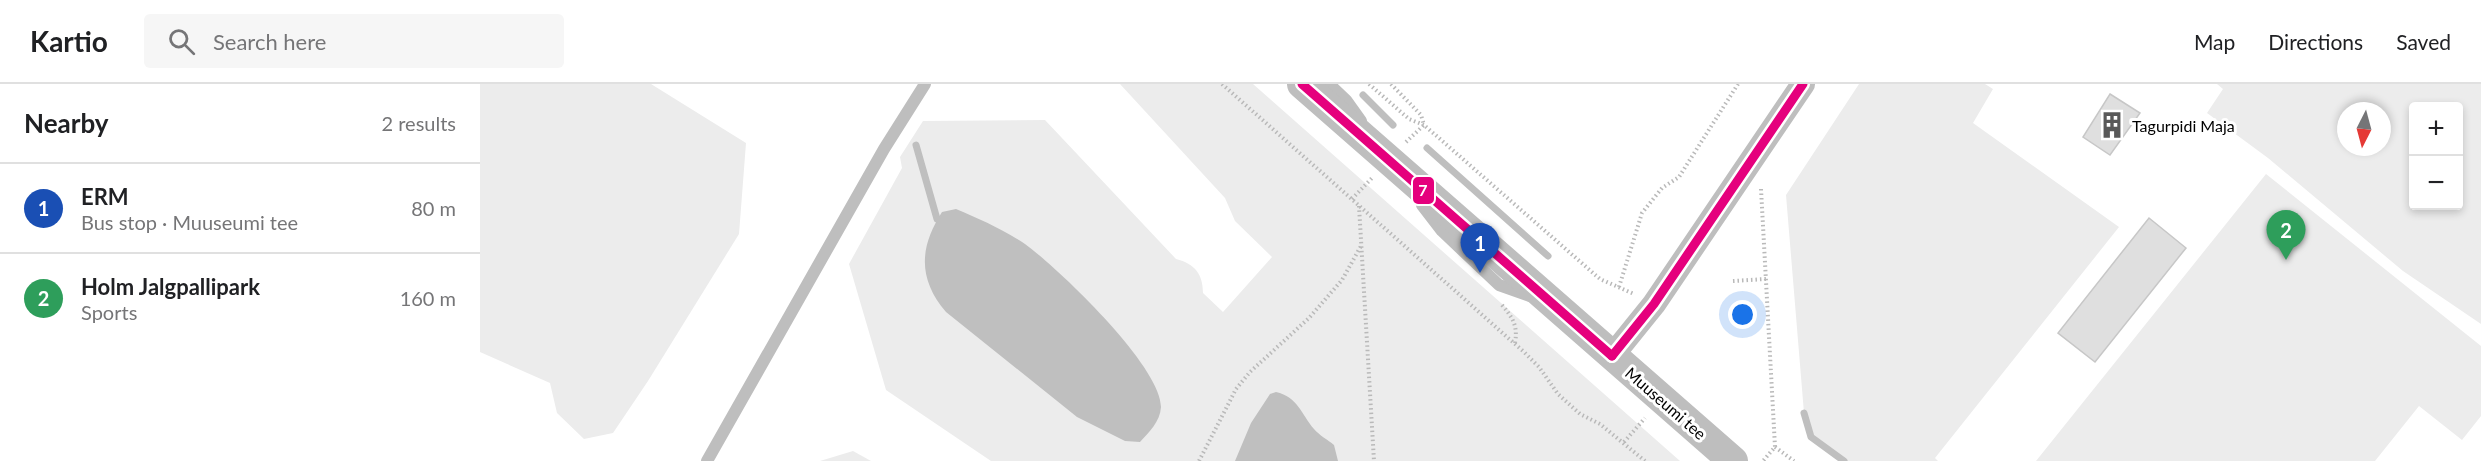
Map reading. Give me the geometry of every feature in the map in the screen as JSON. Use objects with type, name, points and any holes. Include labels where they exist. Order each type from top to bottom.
[{"type":"street","name":"Muuseumi tee","points":[[1302,84],[1391,158],[1551,303],[1733,461]]},
{"type":"street","points":[[1612,356],[1654,304],[1803,84]]},
{"type":"lane","points":[[707,461],[884,149],[925,84]]},
{"type":"lane","points":[[1329,84],[1346,100],[1391,158]]},
{"type":"path","points":[[1222,84],[1524,352],[1539,367],[1558,394],[1580,414],[1624,442],[1646,461]]},
{"type":"path","points":[[1370,84],[1409,119],[1424,126],[1600,279],[1654,304]]},
{"type":"path","points":[[1392,84],[1421,115],[1424,126]]},
{"type":"path","points":[[1618,287],[1642,213],[1662,188],[1679,177],[1738,84]]},
{"type":"path","points":[[1352,199],[1424,126]]},
{"type":"path","points":[[1762,461],[1775,447],[1761,189],[1767,180]]},
{"type":"path","points":[[1359,206],[1374,461]]},
{"type":"path","points":[[1199,461],[1236,388],[1322,303],[1342,280],[1361,246]]},
{"type":"path","points":[[1733,281],[1766,279]]},
{"type":"path","points":[[1624,442],[1662,399]]},
{"type":"path","points":[[1775,447],[1794,461]]},
{"type":"shaded area","points":[[480,84],[651,84],[746,143],[739,234],[613,433],[584,439],[557,413],[550,383],[480,352]]},
{"type":"shaded area","points":[[1120,84],[1253,84],[1680,461],[991,461],[886,390],[849,264],[902,168],[900,157],[923,121],[1045,120],[1176,259],[1197,271],[1203,293],[1223,312],[1272,257],[1235,221],[1225,198]]},
{"type":"shaded area","points":[[1859,84],[1985,84],[1993,89],[1973,123],[2119,227],[1935,458],[1938,461],[1844,461],[1811,437],[1804,413],[1786,195]]},
{"type":"shaded area","points":[[2217,84],[2481,84],[2481,324],[2403,271],[2268,158],[2207,113],[2223,89]]},
{"type":"shaded area","points":[[2266,174],[2481,346],[2481,416],[2462,440],[2419,406],[2375,461],[2036,461]]},
{"type":"shaded area","points":[[956,209],[1000,229],[1025,244],[1083,295],[1127,344],[1157,389],[1161,407],[1156,422],[1140,442],[1125,441],[1077,417],[946,312],[930,288],[926,275],[926,251],[934,225],[942,212]]},
{"type":"shaded area","points":[[1276,392],[1294,402],[1314,429],[1334,445],[1338,461],[1235,461],[1251,423],[1270,394]]},
{"type":"shaded area","points":[[853,451],[871,461],[820,461]]},
{"type":"building","name":"Tagurpidi Maja","points":[[2110,94],[2140,113],[2110,155],[2083,137]]},
{"type":"building","points":[[2149,218],[2186,248],[2095,362],[2058,333]]},
{"type":"waterway","points":[[1363,95],[1393,125]]},
{"type":"waterway","points":[[916,145],[937,219]]},
{"type":"waterway","points":[[1427,148],[1548,256]]},
{"type":"waterway","points":[[1804,413],[1811,437],[1844,461]]},
{"type":"transit line","name":"7","points":[[1302,84],[1612,356]]},
{"type":"transit line","name":"7","points":[[1612,356],[1654,304],[1803,84]]},
{"type":"place","name":"Tagurpidi Maja","points":[[2112,125]]},
{"type":"place","name":"Holm Jalgpallipark","points":[[2286,260]]},
{"type":"place","name":"ERM","points":[[1480,273]]}]
